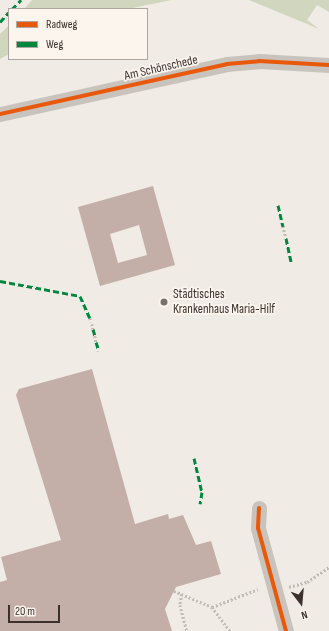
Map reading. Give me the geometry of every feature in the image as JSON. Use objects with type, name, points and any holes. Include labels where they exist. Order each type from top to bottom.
[{"type":"street","name":"Am Schönschede","points":[[0,114],[227,64],[259,61],[329,65]]},
{"type":"street","points":[[259,508],[258,528],[286,631]]},
{"type":"path","points":[[283,226],[286,238]]},
{"type":"path","points":[[91,322],[93,329]]},
{"type":"path","points":[[95,336],[96,342]]},
{"type":"path","points":[[212,607],[274,587],[307,582],[329,567]]},
{"type":"path","points":[[174,591],[212,607],[230,631]]},
{"type":"path","points":[[182,594],[180,605],[187,631]]},
{"type":"green space","points":[[32,0],[171,0],[133,8],[25,8]]},
{"type":"green space","points":[[249,0],[329,0],[329,12],[317,5],[307,20],[319,29]]},
{"type":"green space","points":[[8,26],[8,55],[0,59],[0,34]]},
{"type":"building","points":[[153,186],[175,265],[100,286],[78,207]],"holes":[[[139,225],[147,255],[118,263],[110,234]]]},
{"type":"building","points":[[92,369],[135,524],[168,514],[169,519],[183,515],[196,545],[211,541],[221,574],[176,587],[165,609],[172,631],[0,631],[0,582],[7,580],[1,557],[61,540],[16,395],[19,389]]},
{"type":"marked path","points":[[13,8],[21,0]]},
{"type":"marked path","points":[[0,22],[8,13]]},
{"type":"marked path","points":[[278,205],[283,226]]},
{"type":"marked path","points":[[286,238],[291,261]]},
{"type":"marked path","points":[[0,281],[80,296],[90,318]]},
{"type":"marked path","points":[[93,329],[95,336]]},
{"type":"marked path","points":[[96,342],[99,351]]},
{"type":"marked path","points":[[194,458],[202,492],[200,504]]},
{"type":"cycle path","points":[[0,114],[227,64],[259,61],[329,65]]},
{"type":"cycle path","points":[[259,508],[258,528],[286,631]]},
{"type":"place","name":"Städtisches Krankenhaus Maria-Hilf","points":[[164,302]]}]
